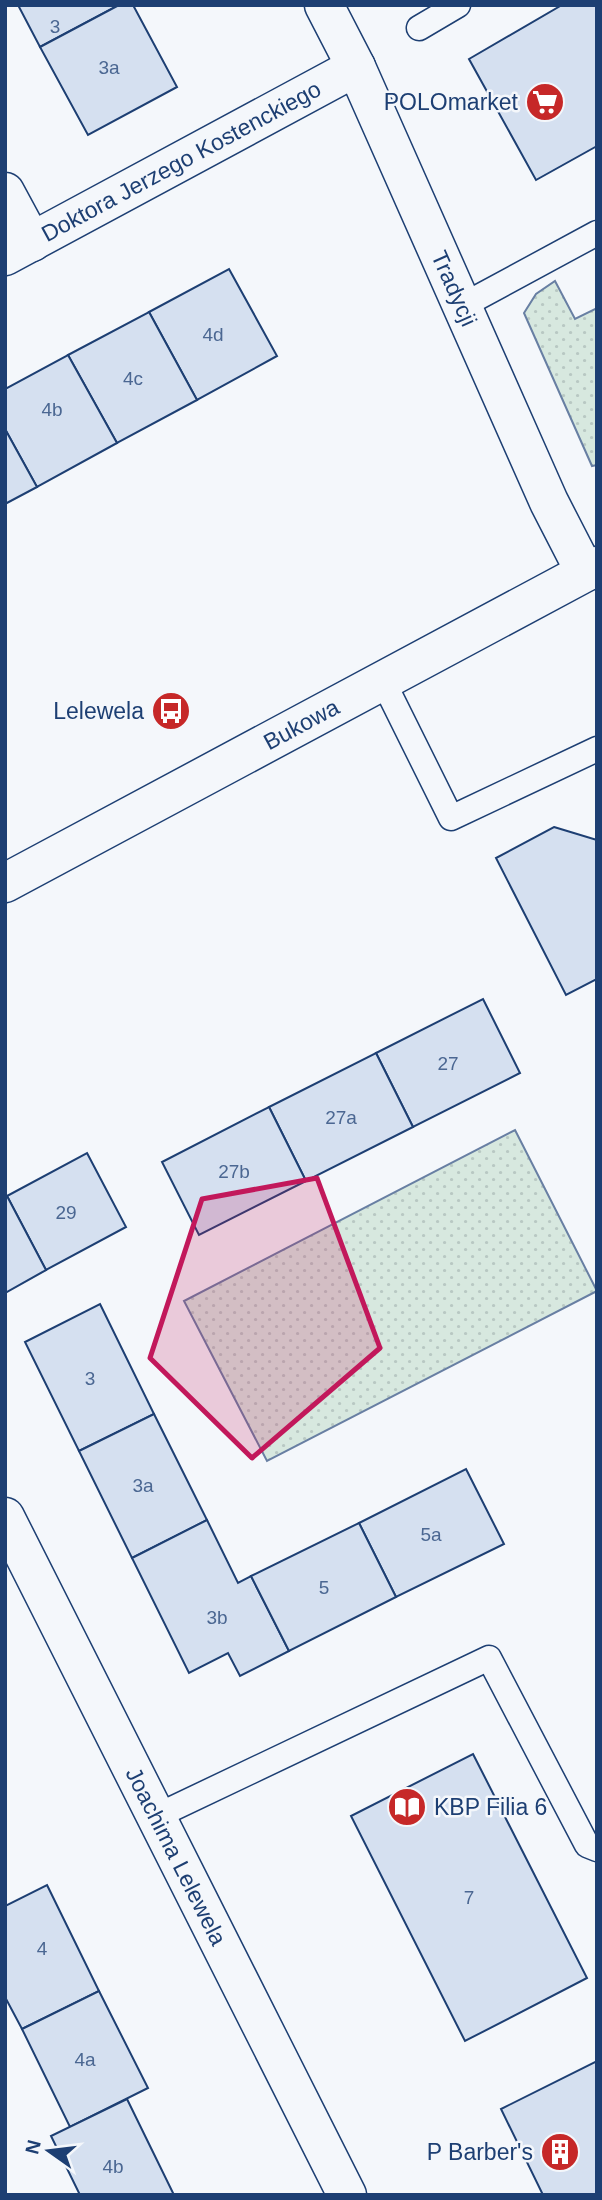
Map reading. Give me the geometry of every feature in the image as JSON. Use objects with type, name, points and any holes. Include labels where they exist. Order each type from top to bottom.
[{"type":"street","name":"Tradycji","points":[[324,5],[356,67],[549,502],[591,569]]},
{"type":"street","name":"Doktora Jerzego Kostenckiego","points":[[19,249],[356,67]]},
{"type":"street","points":[[5,192],[19,249]]},
{"type":"street","name":"Bukowa","points":[[5,883],[591,569]]},
{"type":"street","name":"Joachima Lelewela","points":[[5,1517],[347,2195]]},
{"type":"lane","points":[[419,28],[458,5]]},
{"type":"lane","points":[[461,306],[597,233]]},
{"type":"lane","points":[[383,681],[451,818],[597,749]]},
{"type":"lane","points":[[157,1816],[489,1658],[587,1844],[597,1849]]},
{"type":"highlighted area","points":[[317,1178],[380,1348],[252,1458],[150,1358],[202,1199]]},
{"type":"shaded area","points":[[555,281],[575,319],[597,308],[597,465],[592,466],[524,313],[536,294]]},
{"type":"shaded area","points":[[515,1130],[597,1291],[267,1461],[184,1301]]},
{"type":"building","points":[[18,5],[119,5],[40,47]]},
{"type":"building","points":[[119,5],[133,5],[177,87],[88,135],[40,47]]},
{"type":"building","name":"POLOmarket","points":[[562,5],[597,5],[597,146],[536,180],[469,59]]},
{"type":"building","points":[[229,269],[277,356],[197,400],[149,312]]},
{"type":"building","points":[[149,312],[197,400],[117,443],[68,355]]},
{"type":"building","points":[[68,355],[117,443],[37,487],[5,429],[5,389]]},
{"type":"building","points":[[5,429],[37,487],[5,504]]},
{"type":"building","points":[[554,827],[597,840],[597,979],[566,995],[496,858]]},
{"type":"building","points":[[483,999],[520,1073],[413,1127],[376,1053]]},
{"type":"building","points":[[376,1053],[413,1127],[306,1181],[269,1107]]},
{"type":"building","points":[[269,1107],[306,1181],[199,1235],[162,1162]]},
{"type":"building","points":[[87,1153],[126,1227],[46,1270],[7,1196]]},
{"type":"building","points":[[7,1196],[46,1270],[5,1293],[5,1197]]},
{"type":"building","points":[[100,1304],[154,1414],[79,1451],[25,1342]]},
{"type":"building","points":[[154,1414],[207,1520],[132,1558],[79,1451]]},
{"type":"building","points":[[466,1469],[504,1544],[396,1597],[359,1523]]},
{"type":"building","points":[[207,1520],[238,1583],[251,1576],[289,1651],[240,1676],[228,1653],[189,1673],[132,1558]]},
{"type":"building","points":[[359,1523],[396,1597],[289,1651],[251,1576]]},
{"type":"building","points":[[473,1754],[587,1978],[465,2041],[351,1816]]},
{"type":"building","points":[[47,1885],[99,1991],[22,2029],[5,1997],[5,1906]]},
{"type":"building","points":[[99,1991],[148,2088],[70,2127],[22,2029]]},
{"type":"building","name":"P Barber's","points":[[597,2061],[597,2195],[543,2195],[501,2109]]},
{"type":"building","points":[[127,2099],[174,2195],[80,2195],[51,2136]]},
{"type":"place","name":"POLOmarket","points":[[545,102]]},
{"type":"place","name":"Lelewela","points":[[171,711]]},
{"type":"place","name":"KBP Filia 6","points":[[407,1807]]},
{"type":"place","name":"P Barber's","points":[[560,2152]]}]
